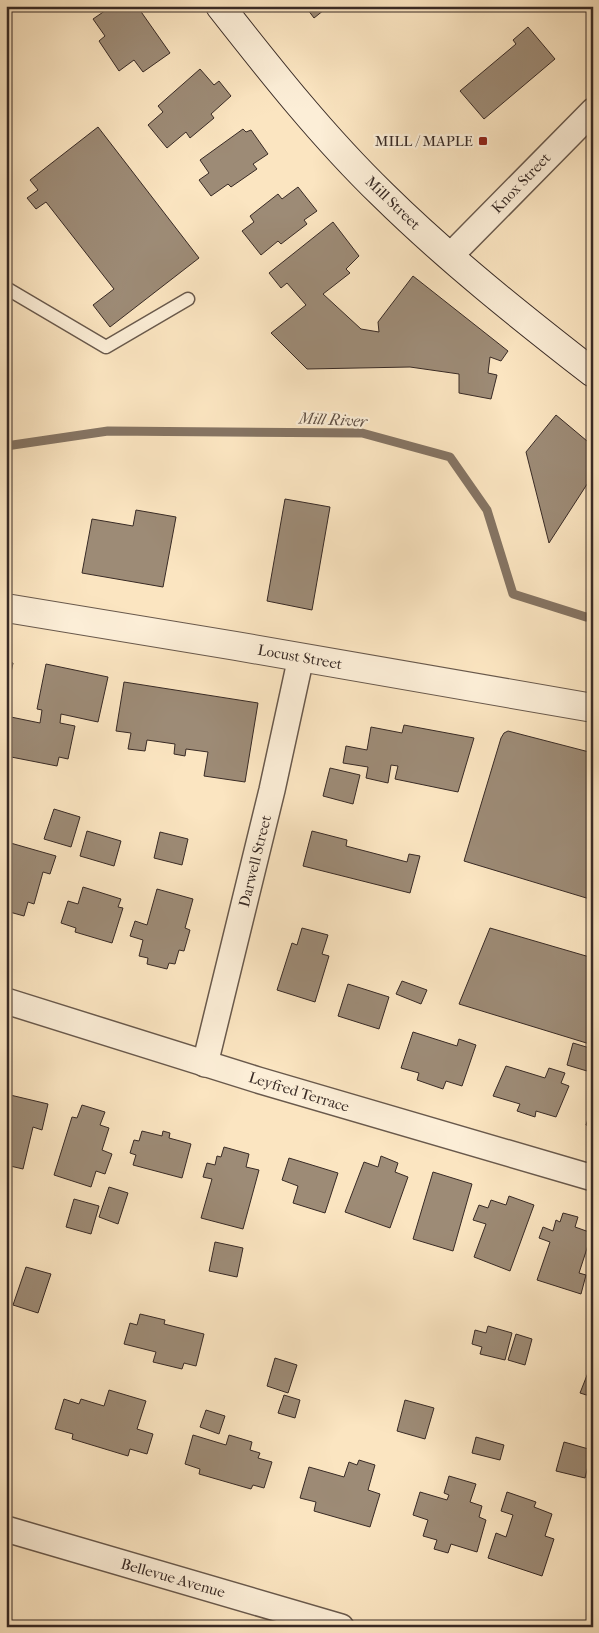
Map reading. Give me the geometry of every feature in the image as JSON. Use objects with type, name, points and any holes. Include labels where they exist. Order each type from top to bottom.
[{"type":"street","name":"Mill Street","points":[[220,6],[305,110],[356,168],[383,195],[450,256],[593,373]]},
{"type":"street","name":"Knox Street","points":[[450,256],[593,111]]},
{"type":"street","name":"Locust Street","points":[[6,608],[593,708]]},
{"type":"street","name":"Darwell Street","points":[[205,1064],[272,790],[301,657]]},
{"type":"street","name":"Leyfred Terrace","points":[[6,1001],[205,1064],[593,1178]]},
{"type":"street","name":"Bellevue Avenue","points":[[6,1529],[341,1627]]},
{"type":"lane","points":[[6,288],[106,347],[188,299]]},
{"type":"building","points":[[112,6],[137,6],[170,53],[143,72],[134,60],[119,71],[99,41],[105,36],[93,19]]},
{"type":"building","points":[[305,6],[329,6],[314,18]]},
{"type":"building","points":[[528,27],[555,59],[484,119],[460,91],[516,44],[513,40]]},
{"type":"building","points":[[200,69],[214,85],[219,81],[231,96],[211,114],[214,118],[190,138],[186,132],[167,148],[148,125],[163,112],[158,106]]},
{"type":"building","points":[[98,127],[199,258],[110,327],[93,305],[114,289],[46,202],[36,209],[27,198],[38,190],[30,180]]},
{"type":"building","points":[[243,129],[246,132],[251,130],[268,154],[253,164],[257,169],[231,187],[228,184],[211,196],[199,180],[209,173],[200,160]]},
{"type":"building","points":[[298,187],[317,211],[304,220],[307,224],[281,244],[278,241],[261,255],[242,231],[254,222],[250,216],[278,194],[282,199]]},
{"type":"building","points":[[333,222],[359,256],[346,269],[350,273],[323,294],[361,329],[379,332],[378,322],[413,276],[508,351],[501,361],[490,357],[488,373],[497,375],[491,399],[459,393],[459,374],[410,367],[307,369],[271,333],[306,305],[287,283],[281,288],[269,273]]},
{"type":"building","points":[[556,415],[593,446],[593,475],[549,543],[526,452]]},
{"type":"building","points":[[285,499],[330,507],[312,610],[267,601]]},
{"type":"building","points":[[136,510],[176,517],[163,587],[82,573],[92,519],[133,526]]},
{"type":"building","points":[[6,661],[13,663],[6,697]]},
{"type":"building","points":[[46,664],[108,677],[98,722],[61,714],[60,723],[75,726],[68,759],[59,757],[57,766],[6,756],[6,716],[40,723],[42,710],[37,709]]},
{"type":"building","points":[[124,682],[258,703],[245,782],[204,776],[208,752],[186,749],[185,756],[174,754],[175,744],[147,740],[145,751],[128,749],[131,733],[116,731]]},
{"type":"building","points":[[404,725],[474,738],[458,792],[395,779],[398,766],[391,765],[388,783],[366,778],[368,767],[343,763],[346,746],[367,750],[371,727],[402,733]]},
{"type":"building","points":[[508,731],[593,753],[593,900],[464,861],[501,738]]},
{"type":"building","points":[[330,768],[360,775],[353,804],[323,796]]},
{"type":"building","points":[[54,809],[80,817],[71,847],[44,839]]},
{"type":"building","points":[[87,831],[121,841],[114,866],[80,856]]},
{"type":"building","points":[[312,831],[347,840],[346,846],[407,862],[409,854],[420,856],[410,893],[303,866]]},
{"type":"building","points":[[160,832],[188,839],[182,865],[154,858]]},
{"type":"building","points":[[7,842],[56,856],[50,874],[43,872],[34,904],[28,902],[24,916],[6,911]]},
{"type":"building","points":[[83,887],[121,899],[118,907],[123,908],[112,943],[75,932],[76,928],[61,923],[68,901],[78,904]]},
{"type":"building","points":[[157,889],[193,899],[185,928],[190,930],[184,951],[179,950],[175,964],[169,963],[167,969],[147,964],[148,958],[139,956],[143,940],[130,936],[135,921],[147,925]]},
{"type":"building","points":[[302,928],[328,935],[322,954],[329,956],[315,1002],[277,990],[292,943],[297,945]]},
{"type":"building","points":[[490,928],[593,958],[593,1045],[459,1004]]},
{"type":"building","points":[[402,981],[427,990],[421,1004],[396,994]]},
{"type":"building","points":[[348,984],[389,997],[379,1029],[338,1016]]},
{"type":"building","points":[[413,1032],[457,1046],[459,1039],[476,1045],[462,1086],[446,1081],[443,1089],[417,1080],[419,1073],[401,1068]]},
{"type":"building","points":[[573,1043],[593,1049],[587,1071],[567,1065]]},
{"type":"building","points":[[506,1066],[545,1078],[549,1068],[565,1073],[561,1083],[569,1086],[556,1117],[536,1111],[535,1117],[517,1111],[520,1104],[493,1096]]},
{"type":"building","points":[[6,1094],[48,1104],[42,1130],[33,1127],[23,1169],[6,1165]]},
{"type":"building","points":[[593,1103],[593,1127],[586,1125]]},
{"type":"building","points":[[82,1105],[105,1112],[100,1125],[109,1128],[102,1150],[112,1154],[105,1174],[96,1171],[91,1187],[54,1175],[72,1117],[77,1118]]},
{"type":"building","points":[[142,1131],[162,1136],[163,1131],[170,1133],[169,1138],[191,1144],[182,1178],[133,1165],[136,1155],[130,1153],[134,1140],[139,1141]]},
{"type":"building","points":[[224,1147],[249,1154],[246,1167],[259,1170],[243,1229],[201,1218],[212,1179],[203,1177],[207,1163],[215,1165],[217,1156],[221,1157]]},
{"type":"building","points":[[381,1156],[398,1163],[395,1172],[408,1177],[390,1228],[345,1212],[364,1162],[378,1167]]},
{"type":"building","points":[[289,1158],[338,1173],[325,1213],[293,1203],[298,1186],[282,1180]]},
{"type":"building","points":[[433,1172],[472,1184],[453,1251],[413,1239]]},
{"type":"building","points":[[109,1187],[128,1193],[118,1224],[99,1217]]},
{"type":"building","points":[[509,1196],[534,1205],[510,1271],[474,1257],[486,1224],[473,1220],[479,1205],[488,1208],[491,1200],[506,1205]]},
{"type":"building","points":[[74,1199],[99,1206],[91,1234],[66,1227]]},
{"type":"building","points":[[563,1213],[578,1217],[575,1227],[592,1233],[579,1273],[586,1275],[581,1294],[537,1280],[550,1242],[539,1238],[543,1227],[553,1231],[556,1220],[560,1222]]},
{"type":"building","points":[[215,1242],[243,1248],[237,1277],[209,1271]]},
{"type":"building","points":[[26,1267],[51,1274],[38,1313],[13,1305]]},
{"type":"building","points":[[140,1314],[165,1320],[164,1324],[204,1334],[196,1366],[184,1363],[182,1369],[153,1362],[156,1352],[124,1344],[130,1323],[137,1325]]},
{"type":"building","points":[[488,1326],[512,1333],[505,1360],[480,1354],[482,1347],[472,1344],[475,1330],[486,1333]]},
{"type":"building","points":[[516,1334],[532,1339],[525,1365],[508,1360]]},
{"type":"building","points":[[275,1358],[297,1365],[288,1393],[267,1386]]},
{"type":"building","points":[[593,1360],[593,1397],[580,1393]]},
{"type":"building","points":[[109,1390],[146,1401],[137,1429],[153,1434],[147,1454],[130,1449],[128,1456],[72,1439],[73,1434],[55,1429],[64,1399],[79,1404],[81,1399],[104,1406]]},
{"type":"building","points":[[284,1395],[300,1400],[295,1418],[278,1413]]},
{"type":"building","points":[[405,1400],[434,1408],[425,1439],[397,1431]]},
{"type":"building","points":[[206,1410],[225,1416],[219,1434],[200,1427]]},
{"type":"building","points":[[193,1435],[226,1445],[229,1435],[252,1442],[250,1450],[260,1453],[258,1458],[272,1462],[264,1488],[253,1485],[251,1489],[199,1474],[200,1469],[185,1464]]},
{"type":"building","points":[[476,1437],[504,1445],[500,1460],[472,1453]]},
{"type":"building","points":[[564,1442],[592,1450],[585,1478],[556,1471]]},
{"type":"building","points":[[359,1460],[375,1465],[368,1490],[380,1494],[370,1527],[314,1511],[316,1502],[300,1498],[309,1467],[344,1477],[349,1462],[357,1465]]},
{"type":"building","points":[[449,1476],[476,1484],[470,1502],[482,1506],[479,1517],[486,1520],[477,1552],[451,1544],[448,1553],[434,1549],[437,1540],[423,1536],[428,1520],[413,1515],[420,1492],[447,1500],[449,1495],[444,1493]]},
{"type":"building","points":[[507,1492],[536,1502],[534,1507],[552,1514],[545,1536],[554,1539],[542,1576],[488,1558],[496,1533],[506,1537],[513,1515],[501,1511]]},
{"type":"waterway","name":"Mill River","points":[[6,446],[108,431],[362,433],[450,457],[487,510],[513,594],[586,617],[593,616]]},
{"type":"place","name":"MILL / MAPLE","points":[[483,141]]}]
